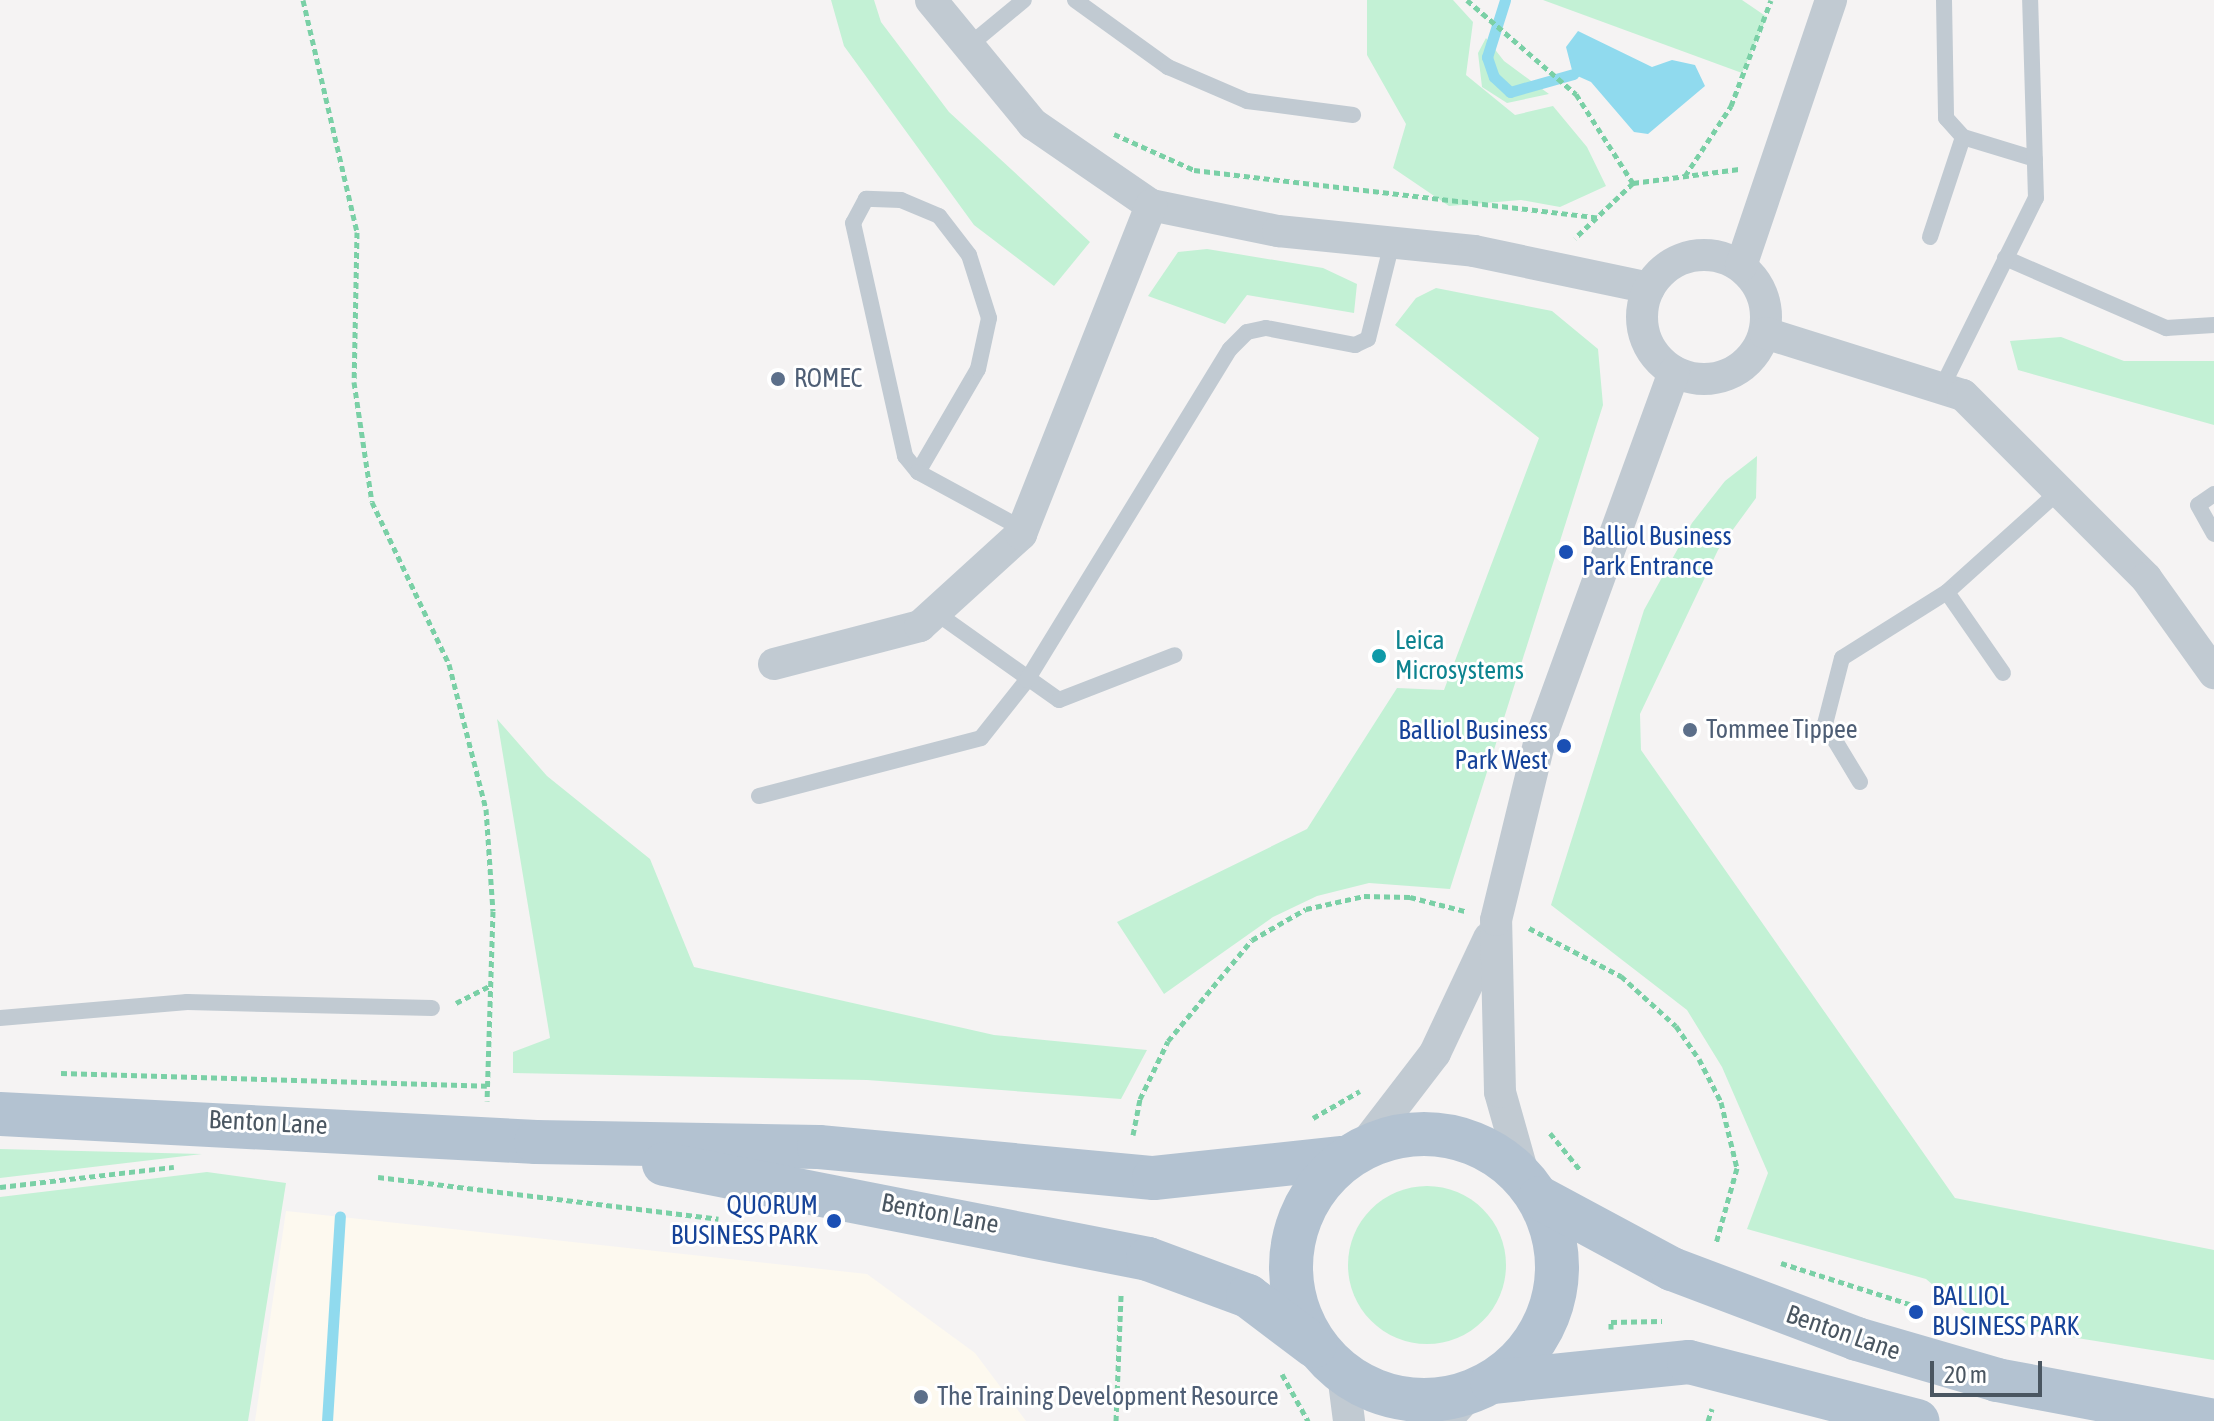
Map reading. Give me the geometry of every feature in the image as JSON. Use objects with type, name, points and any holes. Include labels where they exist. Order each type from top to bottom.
[{"type":"main road","name":"Benton Lane","points":[[0,1114],[536,1142],[896,1205],[1148,1259],[1248,1296],[1332,1363]]},
{"type":"main road","points":[[1469,1399],[1537,1335],[1555,1295],[1555,1243],[1532,1188],[1492,1152],[1457,1138],[1412,1135],[1352,1152],[1307,1200],[1294,1240],[1295,1292],[1332,1363],[1416,1401],[1469,1399],[1689,1362],[1917,1421]]},
{"type":"main road","name":"Benton Lane","points":[[536,1142],[819,1147],[1154,1178],[1352,1152]]},
{"type":"main road","name":"Benton Lane","points":[[1532,1188],[1672,1269],[1857,1339],[1997,1380],[2214,1421]]},
{"type":"street","points":[[931,0],[965,49],[1033,124],[1151,205],[1548,264],[1649,288]]},
{"type":"street","points":[[1741,266],[1831,0]]},
{"type":"street","points":[[774,664],[920,626],[1023,529],[1151,205]]},
{"type":"street","points":[[1689,256],[1741,266],[1767,310],[1765,333],[1734,372],[1715,379],[1674,372],[1647,343],[1642,318],[1649,288],[1667,267],[1689,256]]},
{"type":"street","points":[[1765,333],[1963,395],[2146,578],[2210,660]]},
{"type":"street","points":[[1352,1152],[1435,1053],[1496,920],[1539,743],[1674,372]]},
{"type":"street","points":[[1496,920],[1500,1092],[1532,1188]]},
{"type":"street","points":[[1332,1363],[1349,1421]]},
{"type":"lane","points":[[965,49],[1024,0]]},
{"type":"lane","points":[[1075,0],[1168,67],[1247,101],[1353,115]]},
{"type":"lane","points":[[1944,0],[1946,118],[1963,137],[2035,159]]},
{"type":"lane","points":[[1941,389],[2036,198],[2030,0]]},
{"type":"lane","points":[[1930,237],[1963,137]]},
{"type":"lane","points":[[918,472],[978,369],[989,318],[969,255],[939,216],[901,200],[866,199],[853,223],[905,456],[918,472],[1023,529]]},
{"type":"lane","points":[[759,796],[981,738],[1027,680],[1230,349],[1247,332],[1266,328],[1355,345],[1368,339],[1392,243]]},
{"type":"lane","points":[[2005,258],[2166,328],[2214,325]]},
{"type":"lane","points":[[1860,782],[1825,724],[1842,658],[1947,592],[2059,491]]},
{"type":"lane","points":[[2214,494],[2198,505],[2214,534]]},
{"type":"lane","points":[[1947,592],[2003,673]]},
{"type":"lane","points":[[935,612],[1059,700],[1175,655]]},
{"type":"lane","points":[[0,1018],[187,1002],[432,1008]]},
{"type":"path","points":[[303,0],[357,232],[354,382],[372,502],[449,664],[478,764],[492,860],[484,1137]]},
{"type":"path","points":[[1467,0],[1480,17],[1509,43],[1576,94],[1633,183]]},
{"type":"path","points":[[1685,176],[1731,106],[1771,0]]},
{"type":"path","points":[[1110,132],[1194,170],[1597,217]]},
{"type":"path","points":[[1548,264],[1633,183],[1775,164]]},
{"type":"path","points":[[1131,1148],[1140,1099],[1168,1041],[1227,963],[1278,922],[1364,896],[1410,897],[1561,939],[1621,976],[1676,1026],[1699,1059],[1721,1102],[1737,1168],[1715,1246]]},
{"type":"path","points":[[432,1008],[490,986]]},
{"type":"path","points":[[47,1073],[487,1086]]},
{"type":"path","points":[[1305,1122],[1369,1084]]},
{"type":"path","points":[[1547,1128],[1588,1178]]},
{"type":"path","points":[[0,1187],[179,1166]]},
{"type":"path","points":[[363,1174],[727,1220]]},
{"type":"path","points":[[1705,1242],[1730,1250]]},
{"type":"path","points":[[1109,1290],[1137,1298],[1148,1259]]},
{"type":"path","points":[[1775,1262],[1919,1307]]},
{"type":"path","points":[[1116,1421],[1121,1293]]},
{"type":"path","points":[[1271,1362],[1308,1421]]},
{"type":"shaded area","name":"QUORUM BUSINESS PARK","points":[[286,1211],[867,1274],[975,1353],[1026,1421],[255,1421]]},
{"type":"green space","points":[[831,0],[874,0],[881,22],[949,112],[1090,242],[1054,286],[974,225],[844,46]]},
{"type":"green space","points":[[1367,0],[1453,0],[1473,22],[1466,75],[1515,115],[1553,106],[1587,147],[1606,186],[1560,207],[1521,200],[1449,206],[1393,168],[1406,124],[1367,55]]},
{"type":"green space","points":[[1543,0],[1742,0],[1767,17],[1742,73]]},
{"type":"green space","points":[[1486,38],[1504,61],[1549,94],[1507,103],[1482,87],[1478,53]]},
{"type":"green space","points":[[1207,249],[1323,268],[1357,284],[1354,313],[1247,295],[1225,324],[1148,296],[1178,252]]},
{"type":"green space","points":[[1436,288],[1552,311],[1598,349],[1603,405],[1450,889],[1369,883],[1317,896],[1273,917],[1164,994],[1117,922],[1307,829],[1397,688],[1444,690],[1539,438],[1395,325],[1416,298]]},
{"type":"green space","points":[[2061,337],[2124,361],[2214,361],[2214,425],[2018,370],[2010,341]]},
{"type":"green space","points":[[1757,456],[1756,498],[1718,550],[1640,714],[1641,750],[1955,1198],[2214,1250],[2214,1360],[1977,1322],[1926,1279],[1747,1229],[1768,1173],[1722,1067],[1687,1010],[1551,905],[1644,610],[1692,523],[1725,481]]},
{"type":"green space","points":[[497,719],[547,776],[650,859],[694,967],[994,1035],[1147,1050],[1121,1099],[867,1080],[513,1073],[513,1052],[550,1038]]},
{"type":"green space","points":[[0,1149],[202,1154],[0,1178]]},
{"type":"green space","points":[[207,1172],[286,1183],[248,1421],[0,1421],[0,1197]]},
{"type":"green space","points":[[1427,1186],[1457,1192],[1483,1209],[1500,1235],[1506,1265],[1500,1295],[1483,1321],[1457,1338],[1427,1344],[1397,1338],[1371,1321],[1354,1295],[1348,1265],[1354,1235],[1371,1209],[1397,1192]]},
{"type":"water","points":[[1578,31],[1652,67],[1672,60],[1695,65],[1705,86],[1648,134],[1634,132],[1591,82],[1573,74],[1566,47]]},
{"type":"waterway","points":[[1505,0],[1487,57],[1494,77],[1510,92],[1573,74]]},
{"type":"waterway","points":[[327,1421],[340,1216]]},
{"type":"place","name":"ROMEC","points":[[778,379]]},
{"type":"place","name":"Balliol Business Park Entrance","points":[[1566,552]]},
{"type":"place","name":"Leica Microsystems","points":[[1379,656]]},
{"type":"place","name":"Tommee Tippee","points":[[1690,730]]},
{"type":"place","name":"Balliol Business Park West","points":[[1564,746]]},
{"type":"place","name":"QUORUM BUSINESS PARK","points":[[834,1221]]},
{"type":"place","name":"BALLIOL BUSINESS PARK","points":[[1916,1312]]},
{"type":"place","name":"The Training Development Resource","points":[[921,1397]]}]
